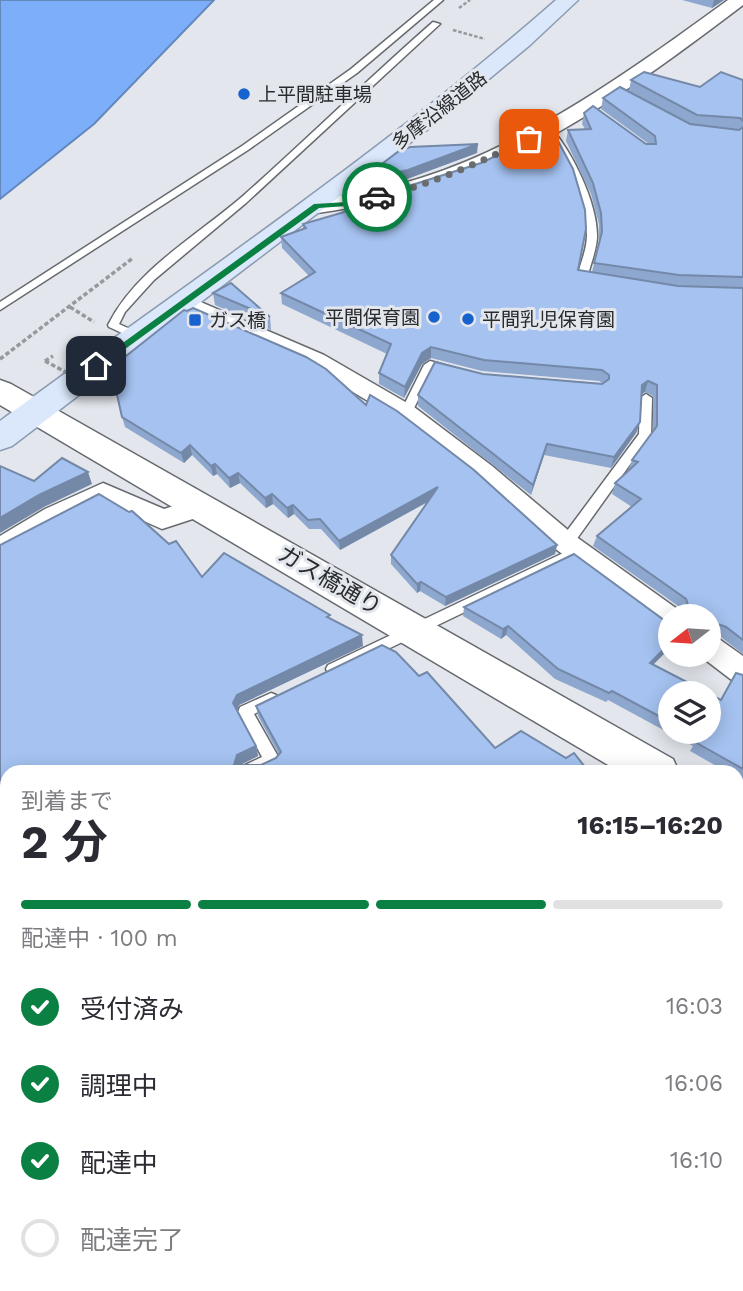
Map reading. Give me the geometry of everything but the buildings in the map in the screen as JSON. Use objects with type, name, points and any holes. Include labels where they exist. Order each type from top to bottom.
[{"type":"main road","name":"多摩沿線道路","points":[[0,438],[182,301],[317,206],[498,65],[568,0]]},
{"type":"main road","name":"ガス橋通り","points":[[0,391],[414,629],[633,765]]},
{"type":"street","points":[[317,206],[347,204],[401,192],[591,110],[619,92],[739,0]]},
{"type":"street","points":[[182,301],[316,360],[406,413],[483,472],[572,547],[658,610]]},
{"type":"street","points":[[0,549],[54,516],[103,492],[162,519],[202,506]]},
{"type":"street","points":[[721,656],[743,672]]},
{"type":"lane","points":[[0,307],[245,148],[354,71],[439,0]]},
{"type":"lane","points":[[416,19],[436,24]]},
{"type":"lane","points":[[137,336],[113,326],[116,316],[146,283],[244,200],[436,24]]},
{"type":"lane","points":[[548,130],[558,140],[589,212],[592,238],[582,278],[609,282]]},
{"type":"lane","points":[[406,413],[430,365],[469,375]]},
{"type":"lane","points":[[320,675],[572,547],[645,435],[646,398]]},
{"type":"lane","points":[[261,765],[272,760],[244,712],[282,694]]},
{"type":"path","points":[[436,24],[489,40]]},
{"type":"path","points":[[0,359],[134,258]]},
{"type":"path","points":[[70,307],[98,324]]},
{"type":"path","points":[[46,361],[103,392],[101,401]]},
{"type":"water","points":[[0,0],[214,0],[94,124],[0,199]]},
{"type":"way so far","points":[[377,197],[401,192],[529,139]]},
{"type":"place","name":"上平間駐車場","points":[[244,94]]},
{"type":"place","name":"平間保育園","points":[[434,317]]},
{"type":"place","name":"平間乳児保育園","points":[[468,319]]},
{"type":"place","name":"ガス橋","points":[[195,320]]},
{"type":"route","points":[[96,366],[182,301],[317,206],[347,204],[377,197]]}]
